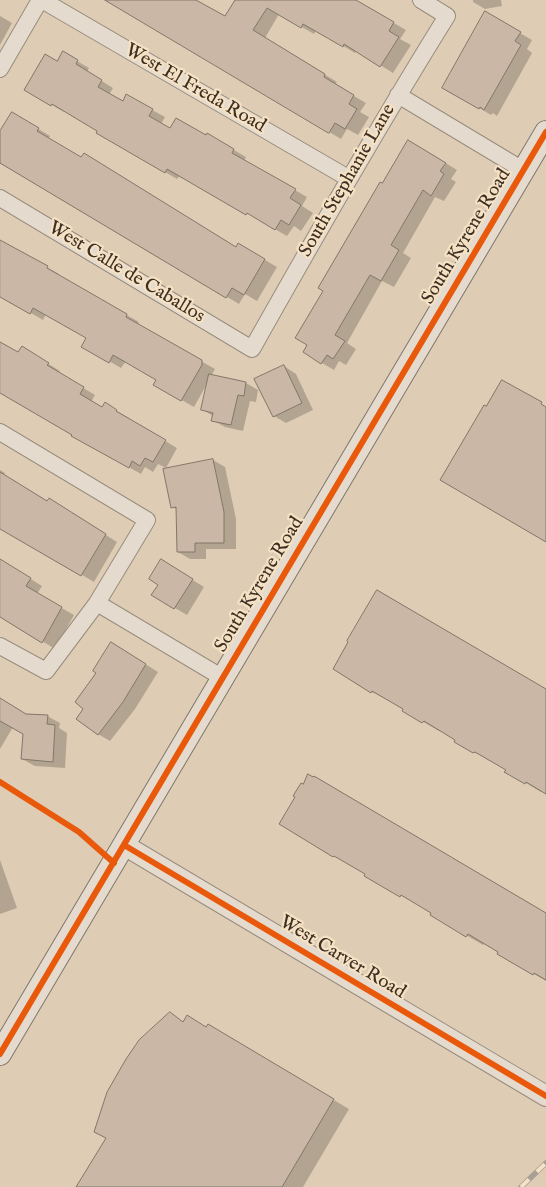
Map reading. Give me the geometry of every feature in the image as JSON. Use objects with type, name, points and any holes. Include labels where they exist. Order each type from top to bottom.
[{"type":"main road","name":"South Kyrene Road","points":[[0,1054],[546,132]]},
{"type":"street","points":[[0,69],[41,0]]},
{"type":"street","name":"West El Freda Road","points":[[41,0],[348,178]]},
{"type":"street","name":"South Stephanie Lane","points":[[252,349],[348,178],[448,16],[421,0]]},
{"type":"street","points":[[398,95],[523,170]]},
{"type":"street","name":"West Calle de Caballos","points":[[0,198],[252,349]]},
{"type":"street","points":[[0,432],[147,520],[97,603],[46,671],[0,646]]},
{"type":"street","points":[[97,603],[223,678]]},
{"type":"street","name":"West Carver Road","points":[[124,845],[546,1096]]},
{"type":"building","points":[[105,0],[196,0],[225,16],[235,0],[356,0],[394,22],[389,31],[399,37],[380,67],[344,44],[343,47],[303,24],[301,28],[267,8],[253,30],[325,74],[324,77],[354,95],[349,104],[357,109],[345,129],[335,123],[329,133]]},
{"type":"building","points":[[485,11],[521,32],[515,41],[521,45],[484,110],[442,88]]},
{"type":"building","points":[[63,51],[78,60],[76,64],[102,80],[98,87],[123,101],[126,94],[153,109],[149,116],[170,128],[176,118],[206,135],[207,133],[234,149],[232,153],[296,189],[290,198],[301,205],[289,225],[281,220],[275,230],[167,169],[165,173],[96,133],[97,131],[52,104],[51,106],[24,90],[45,54],[57,61]]},
{"type":"building","points":[[12,112],[39,128],[37,131],[81,157],[84,153],[236,247],[238,243],[265,259],[244,295],[232,288],[226,298],[0,163],[0,131]]},
{"type":"building","points":[[408,140],[446,163],[440,171],[444,174],[431,196],[423,190],[391,245],[399,250],[381,281],[370,275],[335,335],[345,341],[333,359],[327,355],[321,364],[303,352],[307,345],[295,338],[323,291],[318,288],[380,182],[382,183]]},
{"type":"building","points":[[0,240],[48,266],[47,268],[127,314],[126,317],[202,360],[202,365],[181,401],[153,385],[156,380],[113,355],[109,363],[81,347],[86,338],[33,308],[30,314],[0,297]]},
{"type":"building","points":[[0,342],[18,352],[22,346],[49,363],[47,365],[84,387],[80,394],[102,407],[105,402],[116,411],[166,440],[153,462],[145,458],[140,466],[132,461],[129,468],[0,393]]},
{"type":"building","points":[[284,365],[302,403],[273,417],[254,379]]},
{"type":"building","points":[[209,374],[246,382],[244,396],[238,395],[231,425],[211,421],[213,413],[201,410]]},
{"type":"building","points":[[502,380],[542,402],[541,404],[546,407],[546,542],[440,480],[484,405],[486,406]]},
{"type":"building","points":[[213,459],[224,512],[224,543],[195,543],[195,552],[177,552],[176,507],[171,508],[163,469]]},
{"type":"building","points":[[0,472],[47,501],[49,498],[106,534],[81,576],[0,529]]},
{"type":"building","points":[[0,559],[31,578],[26,586],[62,607],[42,643],[0,617]]},
{"type":"building","points":[[161,559],[193,579],[174,609],[151,595],[158,585],[149,579]]},
{"type":"building","points":[[377,590],[546,689],[546,794],[504,772],[506,770],[454,742],[455,740],[424,721],[422,723],[402,711],[403,709],[372,691],[371,693],[333,669]]},
{"type":"building","points":[[111,642],[146,664],[123,702],[98,735],[76,719],[83,709],[75,702],[96,673],[93,671]]},
{"type":"building","points":[[0,698],[26,714],[48,715],[47,724],[55,725],[53,762],[21,759],[23,734],[0,721]]},
{"type":"building","points":[[308,774],[546,913],[546,980],[534,973],[533,975],[497,954],[498,952],[468,934],[466,937],[430,915],[431,913],[364,876],[365,874],[279,824],[295,797],[293,796],[301,783],[303,784]]},
{"type":"building","points":[[170,1012],[183,1022],[187,1015],[206,1027],[208,1024],[334,1099],[282,1187],[76,1187],[106,1138],[94,1132],[107,1092],[139,1040]]},
{"type":"railway","points":[[521,1187],[546,1163]]},
{"type":"cycle path","points":[[0,1054],[546,132]]},
{"type":"cycle path","points":[[0,782],[79,832],[114,863]]},
{"type":"cycle path","points":[[124,845],[546,1096]]}]
